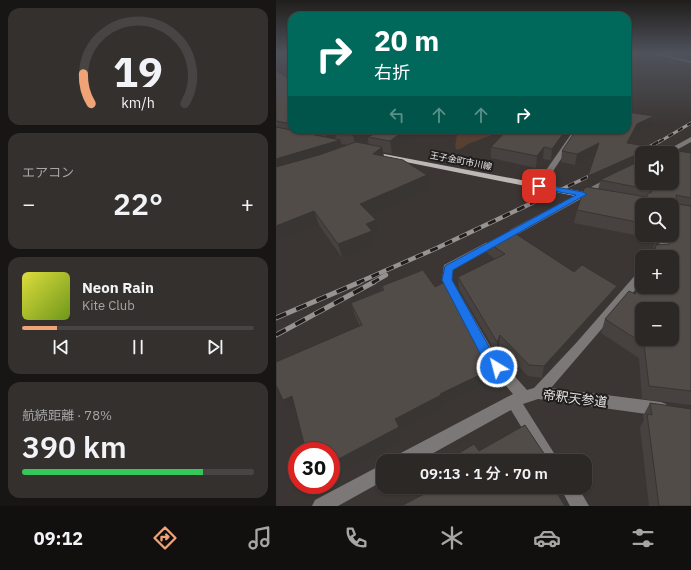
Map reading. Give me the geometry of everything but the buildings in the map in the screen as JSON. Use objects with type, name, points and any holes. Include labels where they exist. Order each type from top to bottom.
[{"type":"main road","name":"王子金町市川線","points":[[364,152],[605,199]]},
{"type":"street","points":[[539,186],[574,134]]},
{"type":"street","points":[[678,146],[691,139]]},
{"type":"street","points":[[547,454],[518,399],[489,357],[447,280],[448,268],[583,194],[616,178]]},
{"type":"street","points":[[538,393],[635,283]]},
{"type":"street","name":"帝釈天参道","points":[[416,454],[518,399],[538,393],[558,394],[677,412]]},
{"type":"street","points":[[321,506],[376,476]]},
{"type":"street","points":[[572,494],[580,506]]},
{"type":"shaded area","points":[[457,134],[494,134],[457,150],[455,146]]},
{"type":"railway","points":[[659,142],[691,123]]},
{"type":"railway","points":[[651,146],[660,141]]},
{"type":"railway","points":[[530,204],[598,172]]},
{"type":"railway","points":[[357,283],[437,248],[532,203]]},
{"type":"railway","points":[[372,283],[386,275]]},
{"type":"railway","points":[[276,318],[360,282]]},
{"type":"railway","points":[[276,335],[374,282]]},
{"type":"route","points":[[497,367],[489,357],[447,280],[448,268],[583,194],[539,186]]}]
